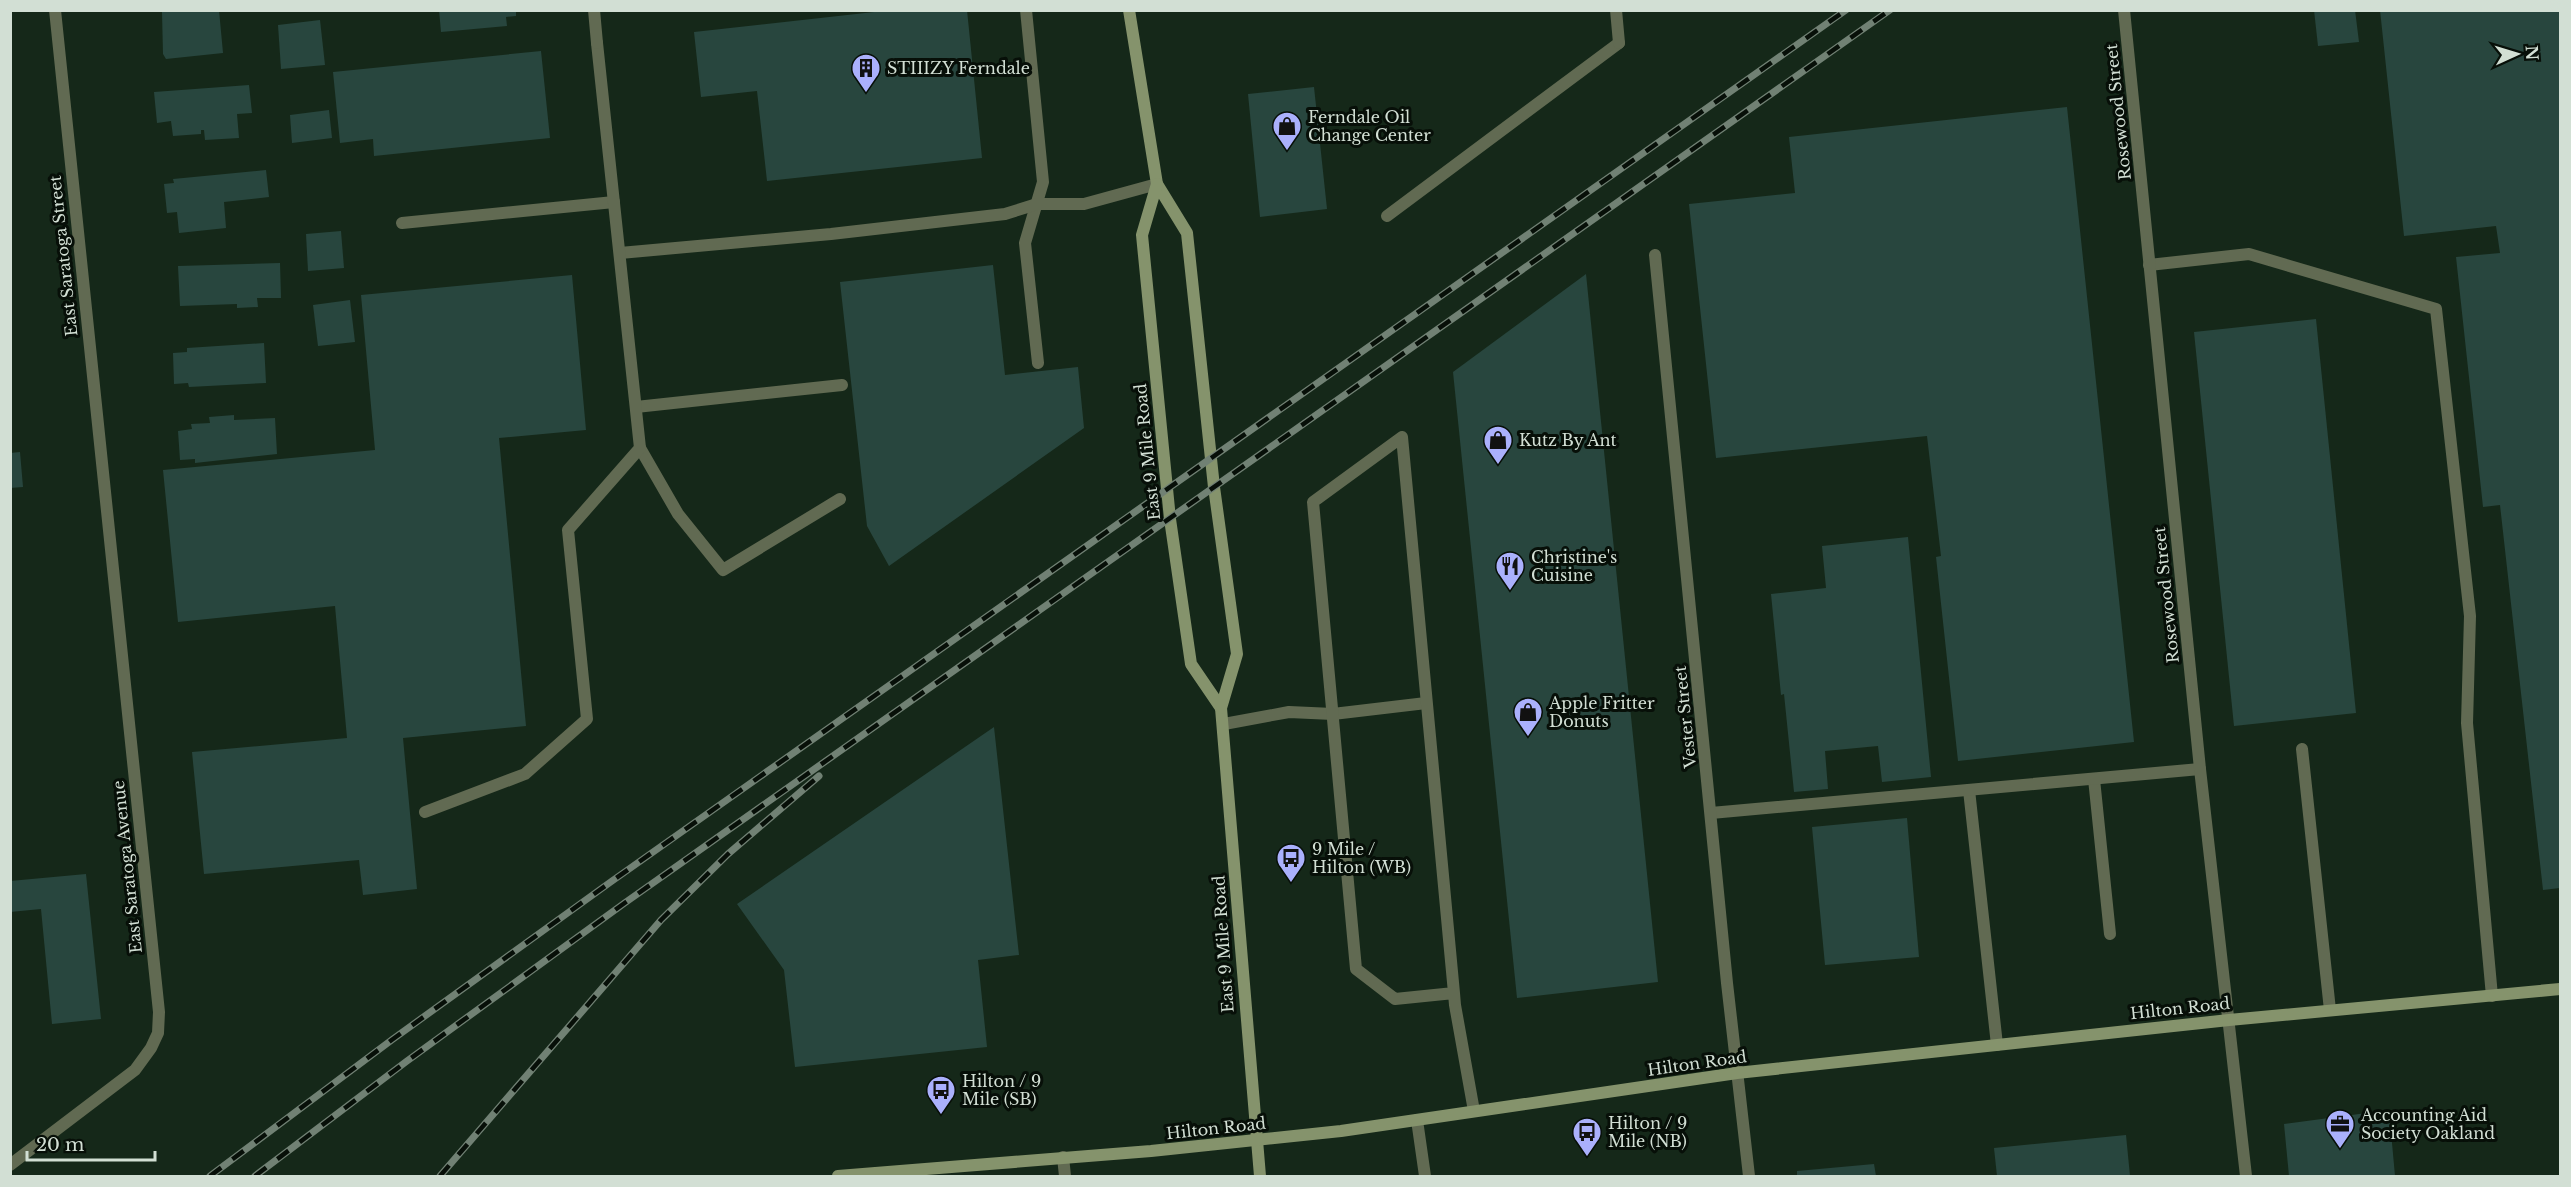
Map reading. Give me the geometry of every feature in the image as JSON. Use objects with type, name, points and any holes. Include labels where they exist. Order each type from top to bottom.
[{"type":"street","name":"East Saratoga Street","points":[[55,10],[105,498]]},
{"type":"street","points":[[594,10],[640,448],[678,514],[723,570],[840,499]]},
{"type":"street","points":[[1026,10],[1043,182],[1025,243],[1038,363]]},
{"type":"street","name":"East 9 Mile Road","points":[[1129,10],[1157,184],[1187,233],[1214,488],[1237,654],[1221,708]]},
{"type":"street","points":[[1387,216],[1619,43],[1616,10]]},
{"type":"street","name":"Rosewood Street","points":[[2124,10],[2200,769],[2246,1176]]},
{"type":"street","points":[[620,253],[831,234],[1005,214],[1037,204],[1084,204],[1157,184]]},
{"type":"street","name":"East 9 Mile Road","points":[[1157,184],[1142,235],[1170,519],[1191,664],[1221,708],[1224,724],[1235,898],[1260,1176]]},
{"type":"street","points":[[402,223],[614,202]]},
{"type":"street","points":[[2149,265],[2248,254],[2436,309],[2470,616],[2467,723],[2492,996]]},
{"type":"street","name":"Vester Street","points":[[1655,255],[1749,1176]]},
{"type":"street","points":[[636,407],[842,385]]},
{"type":"street","points":[[1454,993],[1395,999],[1356,969],[1313,501],[1402,437],[1454,993],[1474,1111]]},
{"type":"street","points":[[424,812],[525,774],[587,719],[568,530],[640,448]]},
{"type":"street","name":"East Saratoga Avenue","points":[[10,1165],[135,1070],[151,1048],[158,1033],[159,1012],[105,498]]},
{"type":"street","points":[[1224,724],[1289,712],[1333,714],[1426,703]]},
{"type":"street","points":[[2302,749],[2330,1010]]},
{"type":"street","points":[[1711,813],[2200,769]]},
{"type":"street","points":[[2094,779],[2110,934]]},
{"type":"street","points":[[1969,790],[1997,1045]]},
{"type":"street","name":"Hilton Road","points":[[838,1176],[902,1174],[1257,1140],[1417,1120],[1737,1073],[2229,1020],[2560,989]]},
{"type":"street","points":[[1417,1120],[1425,1176]]},
{"type":"street","points":[[1063,1157],[1065,1176]]},
{"type":"building","points":[[219,10],[223,53],[166,59],[163,54],[162,12]]},
{"type":"building","points":[[439,10],[516,10],[516,16],[506,17],[507,26],[441,32]]},
{"type":"building","name":"STIIIZY Ferndale","points":[[892,10],[967,10],[982,158],[767,181],[757,91],[701,97],[694,32]]},
{"type":"building","points":[[2314,10],[2355,10],[2359,42],[2318,46]]},
{"type":"building","points":[[2380,10],[2560,10],[2560,888],[2543,890],[2500,505],[2483,507],[2456,257],[2500,253],[2496,226],[2404,236]]},
{"type":"building","points":[[320,20],[325,65],[281,69],[278,25]]},
{"type":"building","points":[[541,51],[550,138],[374,156],[373,139],[340,143],[333,72]]},
{"type":"building","points":[[249,85],[252,113],[237,114],[239,138],[205,140],[204,130],[201,130],[201,134],[173,136],[171,121],[157,123],[154,92]]},
{"type":"building","name":"Ferndale Oil Change Center","points":[[1314,87],[1327,209],[1260,217],[1248,94]]},
{"type":"building","points":[[2067,107],[2134,742],[1958,761],[1936,557],[1941,556],[1927,436],[1716,458],[1689,204],[1795,193],[1789,137]]},
{"type":"building","points":[[329,110],[332,138],[292,143],[290,115]]},
{"type":"building","points":[[266,170],[269,197],[224,202],[226,228],[179,233],[177,212],[167,213],[164,184],[174,183],[173,179]]},
{"type":"building","points":[[341,231],[344,268],[308,271],[306,234]]},
{"type":"building","points":[[280,263],[281,298],[257,298],[258,307],[237,308],[237,304],[180,306],[178,266]]},
{"type":"building","points":[[993,265],[1005,375],[1078,367],[1084,428],[889,566],[867,526],[840,282]]},
{"type":"building","points":[[1586,274],[1658,982],[1517,998],[1453,372]]},
{"type":"building","points":[[572,275],[586,430],[499,438],[526,726],[403,738],[417,889],[363,895],[359,860],[204,874],[192,752],[347,738],[335,606],[178,622],[163,470],[375,450],[361,295]]},
{"type":"building","points":[[350,300],[355,342],[318,346],[313,305]]},
{"type":"building","points":[[2316,319],[2356,713],[2234,726],[2194,332]]},
{"type":"building","points":[[264,343],[266,383],[189,387],[188,383],[174,384],[173,353],[187,352],[187,348]]},
{"type":"building","points":[[234,415],[234,420],[275,418],[277,454],[195,463],[195,459],[180,460],[178,431],[192,429],[191,424],[210,423],[209,417]]},
{"type":"building","points":[[20,452],[23,487],[10,488],[10,453]]},
{"type":"building","points":[[1908,537],[1931,777],[1882,782],[1878,746],[1825,751],[1828,789],[1794,792],[1771,594],[1826,588],[1822,546]]},
{"type":"building","points":[[994,727],[1019,955],[978,960],[987,1047],[795,1067],[784,970],[737,904]]},
{"type":"building","points":[[1907,818],[1919,957],[1825,965],[1812,827]]},
{"type":"building","points":[[86,874],[101,1019],[52,1024],[41,909],[10,912],[10,881]]},
{"type":"building","name":"Accounting Aid Society Oakland","points":[[2389,1110],[2395,1176],[2289,1176],[2284,1124]]},
{"type":"building","points":[[2126,1135],[2130,1176],[1997,1176],[1994,1148]]},
{"type":"building","points":[[1874,1164],[1876,1176],[1797,1176],[1797,1171]]},
{"type":"railway","points":[[210,1176],[393,1039],[612,881],[1846,10]]},
{"type":"railway","points":[[255,1176],[407,1061],[626,902],[1890,10]]},
{"type":"railway","points":[[440,1176],[661,920],[728,854],[819,776]]},
{"type":"place","name":"STIIIZY Ferndale","points":[[866,94]]},
{"type":"place","name":"Ferndale Oil Change Center","points":[[1287,152]]},
{"type":"place","name":"Kutz By Ant","points":[[1498,466]]},
{"type":"place","name":"Christine's Cuisine","points":[[1510,592]]},
{"type":"place","name":"Apple Fritter Donuts","points":[[1528,738]]},
{"type":"place","name":"9 Mile / Hilton (WB)","points":[[1291,884]]},
{"type":"place","name":"Hilton / 9 Mile (SB)","points":[[941,1116]]},
{"type":"place","name":"Accounting Aid Society Oakland","points":[[2340,1150]]},
{"type":"place","name":"Hilton / 9 Mile (NB)","points":[[1587,1158]]}]
